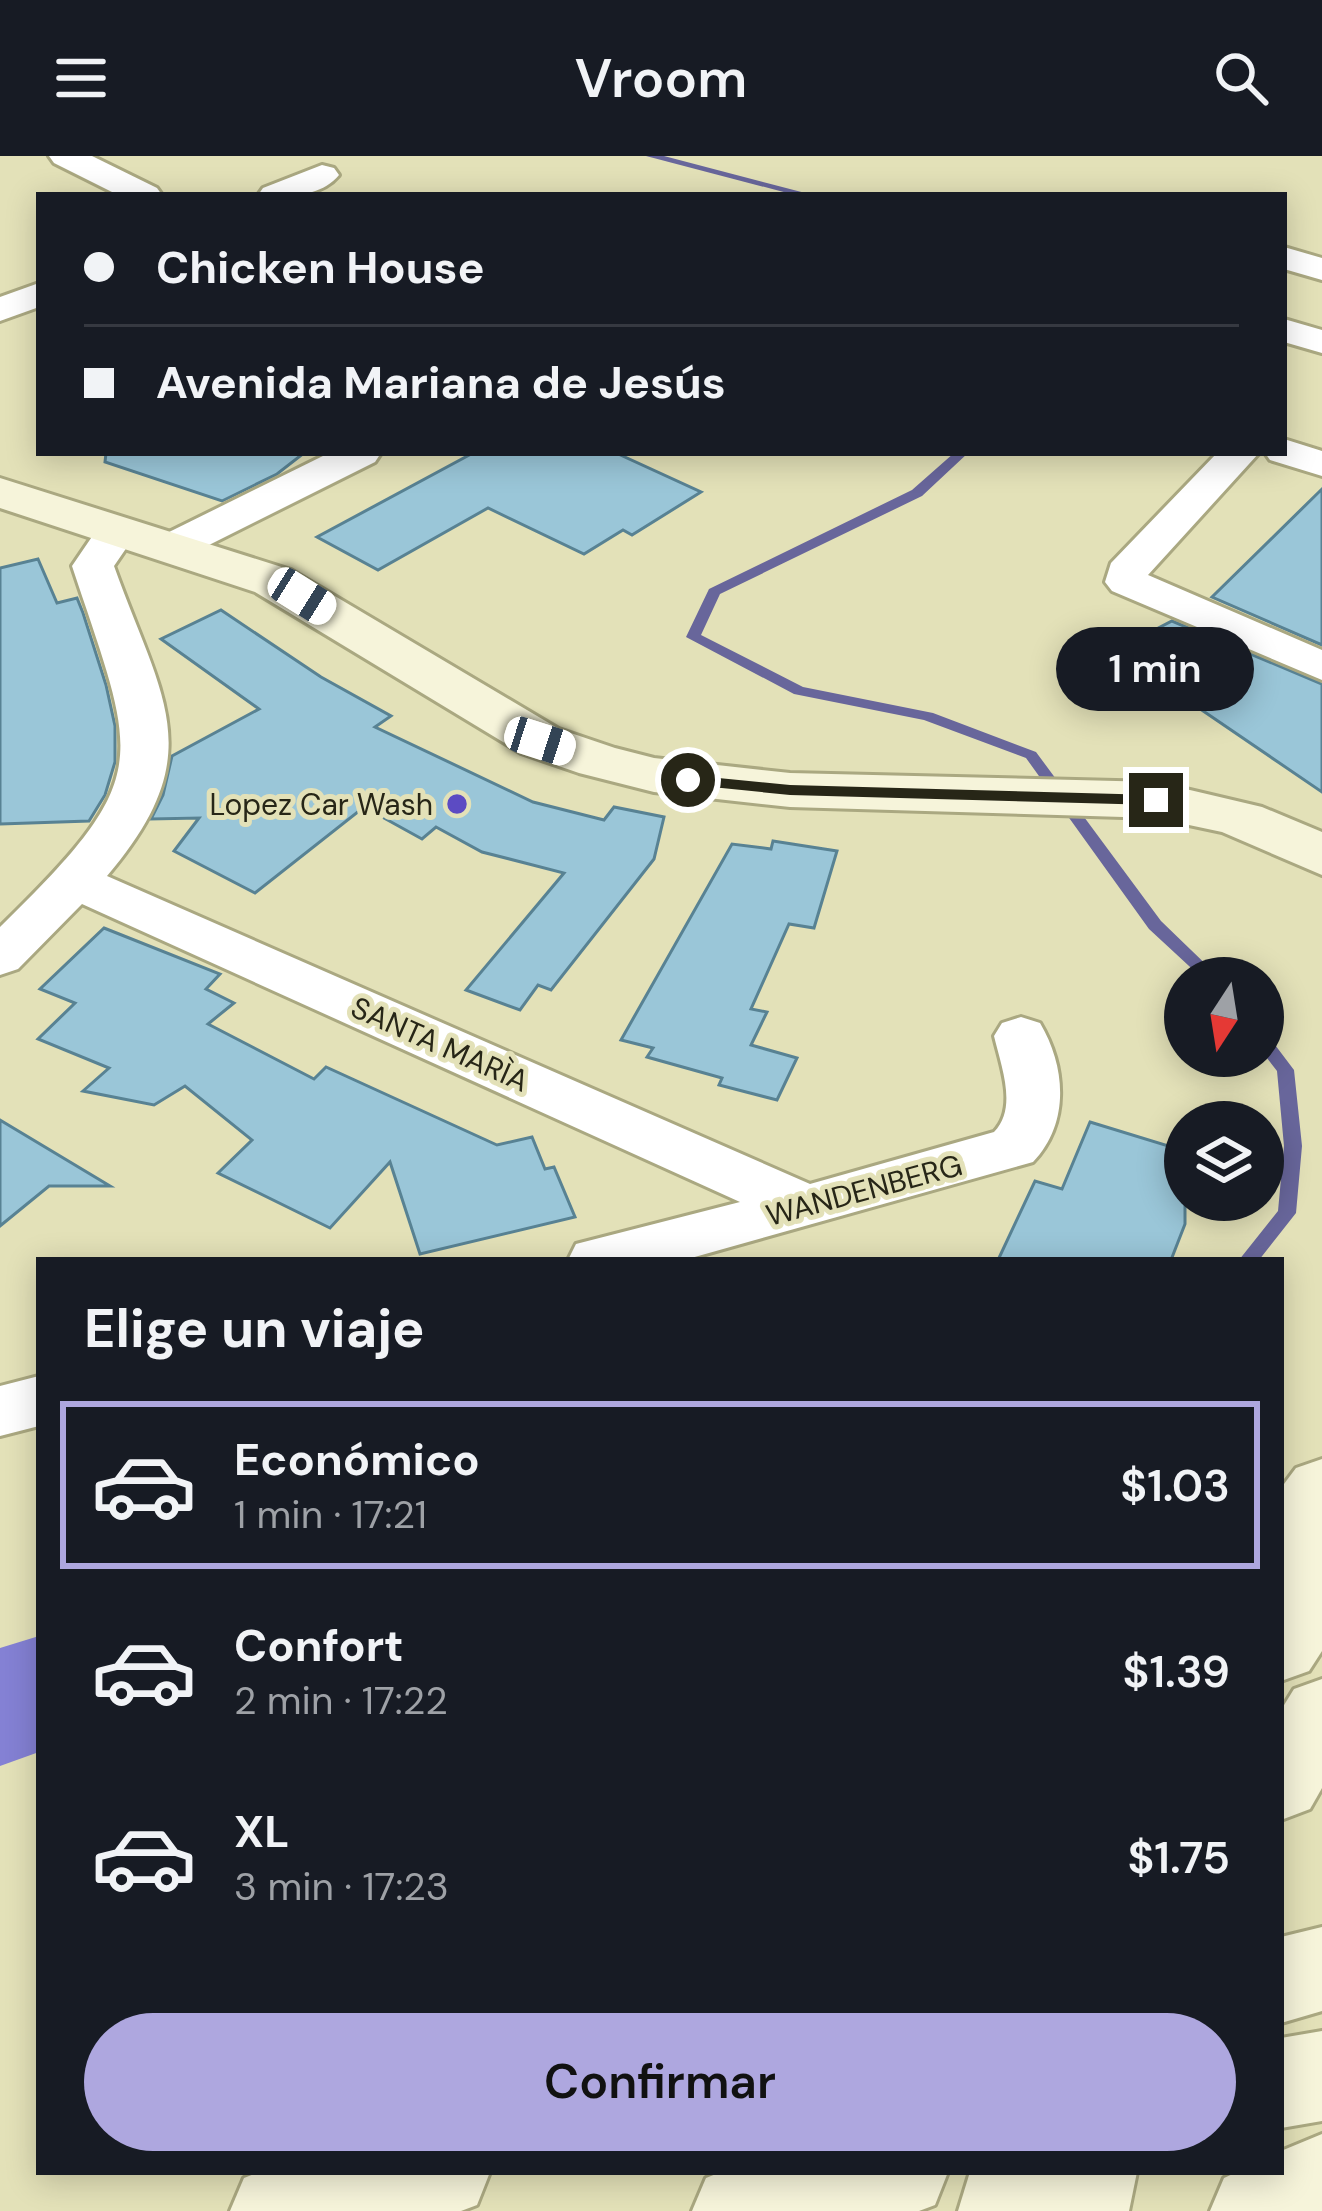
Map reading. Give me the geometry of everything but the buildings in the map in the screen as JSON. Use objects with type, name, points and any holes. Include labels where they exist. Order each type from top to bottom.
[{"type":"street","points":[[67,156],[139,192]]},
{"type":"street","points":[[281,192],[322,175]]},
{"type":"street","points":[[1287,259],[1322,269]]},
{"type":"street","points":[[0,310],[36,295]]},
{"type":"street","points":[[1287,331],[1322,342]]},
{"type":"street","points":[[1287,452],[1322,464]]},
{"type":"street","points":[[174,546],[355,456]]},
{"type":"street","points":[[1236,456],[1126,572],[1127,582],[1322,666]]},
{"type":"street","points":[[0,492],[174,546],[302,596],[540,741],[654,776],[790,790],[1156,800],[1234,815],[1280,830],[1322,856]]},
{"type":"street","points":[[0,957],[75,881],[134,802],[146,773],[148,738],[140,704],[94,566],[117,531]]},
{"type":"street","points":[[1234,815],[1322,883]]},
{"type":"street","name":"SANTA MARÌA","points":[[75,881],[806,1207]]},
{"type":"street","name":"WANDENBERG","points":[[609,1257],[806,1207],[1012,1147],[1028,1135],[1036,1115],[1021,1036]]},
{"type":"street","points":[[0,1411],[36,1402]]},
{"type":"street","points":[[1284,1543],[1322,1490]]},
{"type":"street","points":[[1284,1643],[1322,1586]]},
{"type":"street","points":[[1284,1777],[1322,1715]]},
{"type":"street","points":[[1284,1979],[1322,1970]]},
{"type":"street","points":[[1284,2082],[1322,2076]]},
{"type":"street","points":[[277,2211],[431,2175]]},
{"type":"street","points":[[739,2211],[889,2175]]},
{"type":"street","points":[[1005,2211],[1015,2175]]},
{"type":"street","points":[[1082,2211],[1090,2175]]},
{"type":"street","points":[[1257,2211],[1322,2180]]},
{"type":"waterway","points":[[651,156],[796,192]]},
{"type":"waterway","points":[[959,456],[917,493],[714,592],[693,637],[799,691],[928,716],[1031,755],[1155,925],[1189,957]]},
{"type":"waterway","points":[[1250,1257],[1287,1213],[1293,1146],[1284,1069]]},
{"type":"waterway","points":[[0,1707],[36,1695]]},
{"type":"place","name":"Lopez Car Wash","points":[[457,804]]},
{"type":"route","points":[[688,780],[790,790],[1156,800]]}]
